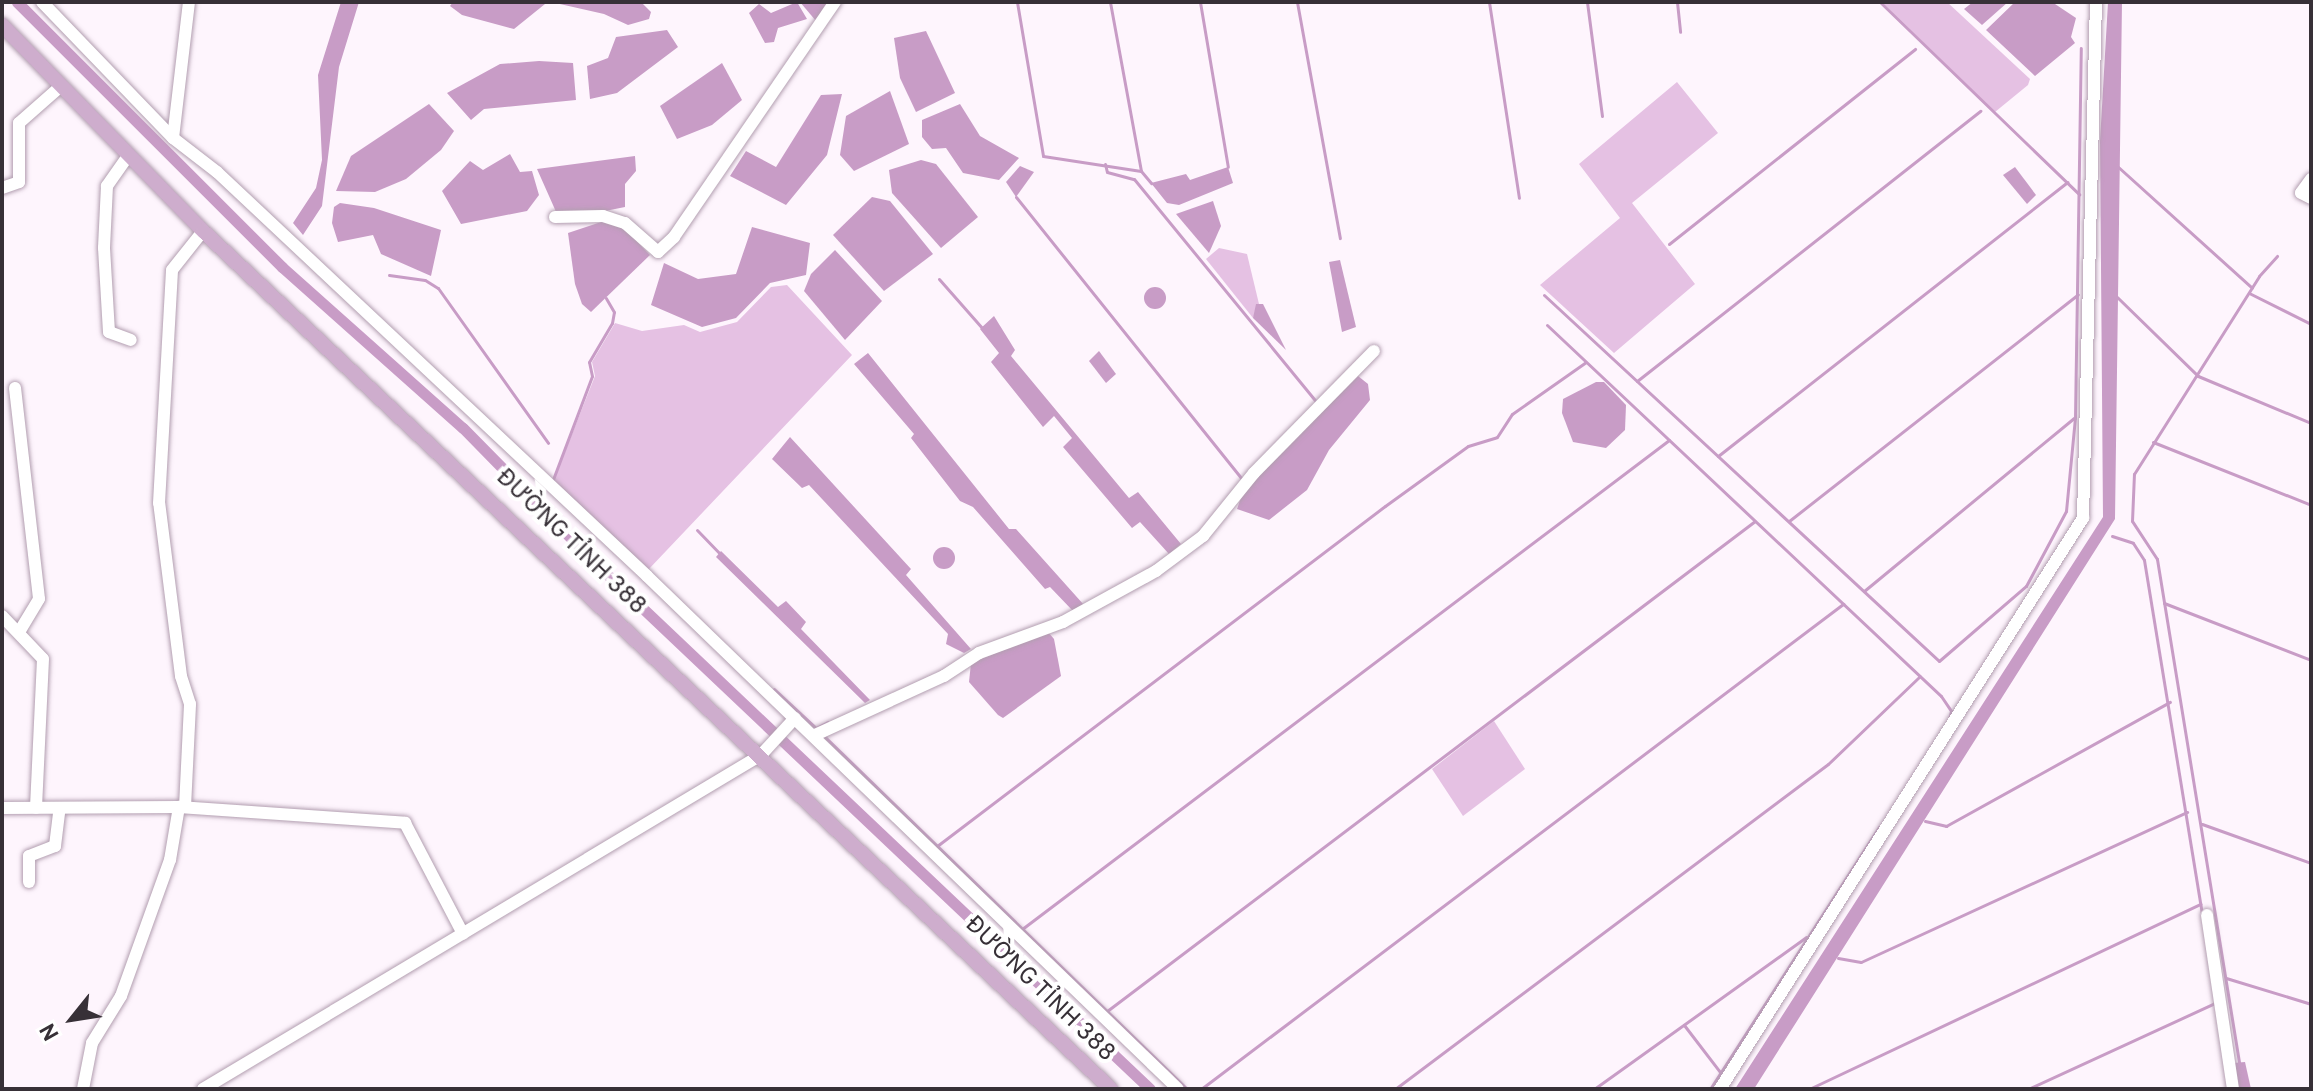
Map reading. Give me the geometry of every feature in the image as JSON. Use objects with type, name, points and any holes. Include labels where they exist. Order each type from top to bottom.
[{"type":"main road","name":"ĐƯỜNG TỈNH 388","points":[[2,25],[203,231],[763,752],[1111,1089]]},
{"type":"street","points":[[42,2],[173,138],[217,172],[794,719],[815,735],[1178,1089]]},
{"type":"street","points":[[173,138],[189,2]]},
{"type":"street","points":[[555,217],[603,216],[625,223],[658,252],[683,225],[835,2]]},
{"type":"street","points":[[1720,1089],[2083,518],[2096,2]]},
{"type":"street","points":[[2,188],[15,185],[22,173],[19,123],[61,86]]},
{"type":"street","points":[[128,156],[107,186],[104,248],[109,332],[131,340]]},
{"type":"street","points":[[2311,179],[2301,193],[2311,198]]},
{"type":"street","points":[[83,1089],[92,1043],[132,970],[170,860],[182,807],[190,704],[166,578],[160,487],[172,270],[203,231]]},
{"type":"street","points":[[815,735],[944,676],[979,653],[1063,622],[1188,549],[1374,351]]},
{"type":"street","points":[[15,388],[39,599],[20,631]]},
{"type":"street","points":[[2,616],[20,631],[43,659],[36,808]]},
{"type":"street","points":[[203,1089],[763,752],[794,719]]},
{"type":"street","points":[[2,808],[182,807],[405,823],[463,934]]},
{"type":"street","points":[[29,882],[29,856],[55,846],[60,808]]},
{"type":"street","points":[[2207,915],[2233,1089]]},
{"type":"shaded area","points":[[341,2],[359,2],[339,67],[322,206],[303,235],[293,223],[316,188],[322,160],[318,75]]},
{"type":"shaded area","points":[[453,2],[545,4],[514,29],[462,15],[450,6]]},
{"type":"shaded area","points":[[551,2],[641,2],[651,12],[649,19],[628,25],[604,14]]},
{"type":"shaded area","points":[[797,2],[807,19],[778,28],[774,42],[765,43],[749,13],[759,4],[771,13]]},
{"type":"shaded area","points":[[800,2],[829,2],[816,21]]},
{"type":"shaded area","points":[[1882,2],[1947,2],[2030,79],[2028,85],[1995,112]]},
{"type":"shaded area","points":[[1973,2],[2008,2],[1982,25],[1964,9]]},
{"type":"shaded area","points":[[2015,2],[2052,2],[2076,18],[2071,37],[2075,43],[2035,76],[1986,30]]},
{"type":"shaded area","points":[[2108,2],[2122,2],[2115,519],[1754,1089],[1735,1089],[2103,517],[2100,141]]},
{"type":"shaded area","points":[[667,30],[678,47],[617,93],[590,99],[587,66],[608,58],[616,37]]},
{"type":"shaded area","points":[[926,31],[955,93],[916,112],[900,78],[894,38]]},
{"type":"shaded area","points":[[539,61],[573,63],[576,100],[484,109],[471,120],[447,93],[500,64]]},
{"type":"shaded area","points":[[722,63],[742,100],[712,125],[677,139],[660,106]]},
{"type":"shaded area","points":[[1677,82],[1718,133],[1632,203],[1695,284],[1614,353],[1540,285],[1620,218],[1579,164]]},
{"type":"shaded area","points":[[890,91],[909,144],[854,171],[840,155],[846,116]]},
{"type":"shaded area","points":[[842,94],[827,155],[786,205],[730,176],[746,151],[776,167],[821,95]]},
{"type":"shaded area","points":[[429,104],[454,131],[441,150],[406,179],[375,192],[336,191],[351,156]]},
{"type":"shaded area","points":[[960,104],[980,136],[1019,158],[999,180],[963,173],[946,148],[932,149],[922,137],[922,120]]},
{"type":"shaded area","points":[[510,154],[520,172],[532,171],[539,195],[527,211],[461,224],[442,191],[470,161],[483,170]]},
{"type":"shaded area","points":[[635,156],[636,171],[625,184],[625,207],[595,213],[557,214],[537,169]]},
{"type":"shaded area","points":[[921,160],[936,164],[978,217],[941,248],[892,193],[889,170]]},
{"type":"shaded area","points":[[1020,166],[1034,172],[1016,197],[1006,182]]},
{"type":"shaded area","points":[[1228,167],[1233,183],[1179,205],[1167,203],[1151,183],[1186,174],[1190,180]]},
{"type":"shaded area","points":[[2015,167],[2036,195],[2027,204],[2003,175]]},
{"type":"shaded area","points":[[872,197],[890,201],[933,254],[884,291],[833,235]]},
{"type":"shaded area","points":[[1213,201],[1221,226],[1209,253],[1176,214]]},
{"type":"shaded area","points":[[340,203],[374,208],[441,230],[431,276],[381,254],[373,235],[338,242],[332,223],[334,207]]},
{"type":"shaded area","points":[[604,221],[622,226],[650,255],[591,312],[582,304],[575,284],[568,233]]},
{"type":"shaded area","points":[[752,227],[810,243],[806,275],[770,283],[736,318],[702,327],[651,305],[664,263],[698,279],[736,274]]},
{"type":"shaded area","points":[[1219,248],[1247,254],[1259,304],[1253,318],[1206,259]]},
{"type":"shaded area","points":[[835,250],[882,301],[845,340],[804,291],[811,274]]},
{"type":"shaded area","points":[[1340,260],[1356,327],[1342,332],[1329,262]]},
{"type":"shaded area","points":[[787,285],[852,355],[648,570],[553,482],[595,376],[592,362],[615,323],[642,331],[684,325],[700,332],[737,322],[771,287]]},
{"type":"shaded area","points":[[1155,287],[1163,290],[1166,298],[1163,306],[1155,309],[1147,306],[1144,298],[1147,290]]},
{"type":"shaded area","points":[[1256,304],[1263,304],[1286,350],[1253,318]]},
{"type":"shaded area","points":[[994,316],[1015,350],[1011,356],[1129,498],[1138,492],[1181,544],[1169,554],[1140,522],[1132,528],[1063,447],[1072,438],[1054,416],[1043,427],[991,362],[999,353],[980,329]]},
{"type":"shaded area","points":[[1099,351],[1116,374],[1106,383],[1089,361]]},
{"type":"shaded area","points":[[868,353],[1009,529],[1016,529],[1084,605],[1073,611],[1050,587],[1045,589],[973,507],[960,501],[911,438],[914,434],[854,364]]},
{"type":"shaded area","points":[[1358,376],[1368,384],[1370,400],[1329,450],[1307,490],[1269,520],[1237,509],[1243,492]]},
{"type":"shaded area","points":[[1596,382],[1604,382],[1626,405],[1625,430],[1606,448],[1573,442],[1562,413],[1563,399]]},
{"type":"shaded area","points":[[790,437],[911,569],[906,575],[971,649],[964,653],[946,644],[948,634],[809,485],[802,488],[772,459]]},
{"type":"shaded area","points":[[944,547],[952,550],[955,558],[952,566],[944,569],[936,566],[933,558],[936,550]]},
{"type":"shaded area","points":[[721,551],[778,607],[786,601],[806,622],[801,629],[870,700],[865,703],[716,557]]},
{"type":"shaded area","points":[[1048,632],[1054,639],[1061,676],[1003,718],[969,682],[971,663]]},
{"type":"shaded area","points":[[1494,721],[1525,769],[1463,816],[1432,769]]},
{"type":"shaded area","points":[[2245,1062],[2251,1089],[2237,1089],[2233,1063]]},
{"type":"waterway","points":[[17,2],[282,267],[463,428],[596,564],[1150,1089]]},
{"type":"waterway","points":[[1017,2],[1043,156],[1141,171],[1110,2]]},
{"type":"waterway","points":[[1200,2],[1228,167]]},
{"type":"waterway","points":[[1297,2],[1340,238]]},
{"type":"waterway","points":[[1489,2],[1519,198]]},
{"type":"waterway","points":[[1587,2],[1602,116]]},
{"type":"waterway","points":[[1677,2],[1680,32]]},
{"type":"waterway","points":[[1880,2],[2079,194]]},
{"type":"waterway","points":[[1544,295],[1939,661],[2026,586],[2066,511],[2075,418],[2081,48]]},
{"type":"waterway","points":[[1669,244],[1915,49]]},
{"type":"waterway","points":[[1637,381],[1980,111]]},
{"type":"waterway","points":[[1105,164],[1107,172],[1134,179],[1318,404]]},
{"type":"waterway","points":[[2116,165],[2252,288]]},
{"type":"waterway","points":[[1141,171],[1151,183]]},
{"type":"waterway","points":[[1718,456],[2067,182]]},
{"type":"waterway","points":[[1016,197],[1243,480]]},
{"type":"waterway","points":[[2239,1062],[2157,559],[2132,521],[2134,474],[2259,276],[2277,256]]},
{"type":"waterway","points":[[389,275],[425,280],[438,288],[548,443]]},
{"type":"waterway","points":[[939,279],[982,328]]},
{"type":"waterway","points":[[2249,293],[2311,324]]},
{"type":"waterway","points":[[1789,521],[2078,294]]},
{"type":"waterway","points":[[2117,297],[2198,376],[2311,423]]},
{"type":"waterway","points":[[552,482],[592,376],[589,362],[612,323],[614,312],[606,298]]},
{"type":"waterway","points":[[1547,325],[1941,696],[1951,711],[1949,720]]},
{"type":"waterway","points":[[937,846],[1385,506],[1468,446],[1497,437],[1512,414],[1586,362]]},
{"type":"waterway","points":[[1864,591],[2074,418]]},
{"type":"waterway","points":[[1022,929],[1669,440]]},
{"type":"waterway","points":[[2153,442],[2311,505]]},
{"type":"waterway","points":[[1107,1011],[1755,521]]},
{"type":"waterway","points":[[697,530],[719,553]]},
{"type":"waterway","points":[[2112,536],[2133,543],[2144,560],[2202,915]]},
{"type":"waterway","points":[[2164,603],[2311,660]]},
{"type":"waterway","points":[[1201,1089],[1843,604]]},
{"type":"waterway","points":[[1395,1089],[1828,764],[1920,676]]},
{"type":"waterway","points":[[774,689],[816,728],[828,722]]},
{"type":"waterway","points":[[1925,821],[1946,826],[2170,702]]},
{"type":"waterway","points":[[824,736],[1187,1089]]},
{"type":"waterway","points":[[1838,958],[1861,962],[2187,812]]},
{"type":"waterway","points":[[2202,824],[2311,863]]},
{"type":"waterway","points":[[1710,1089],[1879,827]]},
{"type":"waterway","points":[[1809,1089],[2200,904]]},
{"type":"waterway","points":[[1594,1089],[1806,937]]},
{"type":"waterway","points":[[2226,978],[2311,1004]]},
{"type":"waterway","points":[[2028,1089],[2215,1003]]},
{"type":"waterway","points":[[1684,1025],[1720,1072]]}]
